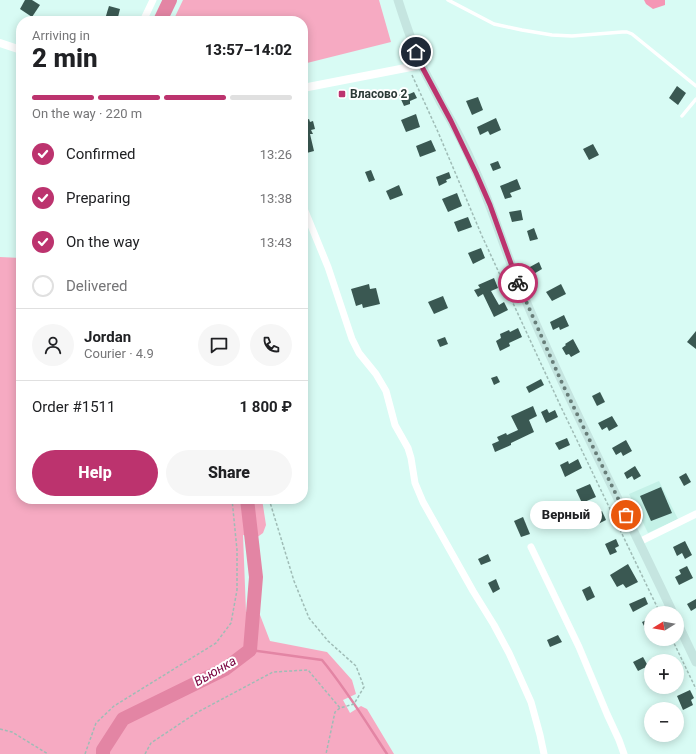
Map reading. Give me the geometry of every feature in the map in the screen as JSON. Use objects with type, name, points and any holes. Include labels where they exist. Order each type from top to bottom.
[{"type":"main road","points":[[398,0],[408,32],[421,65],[451,121],[476,173],[490,205],[508,258],[562,383],[670,606]]},
{"type":"main road","points":[[684,637],[696,662]]},
{"type":"street","points":[[145,16],[153,0]]},
{"type":"street","points":[[0,43],[16,48]]},
{"type":"street","points":[[308,87],[421,65]]},
{"type":"street","points":[[308,218],[328,267],[352,340],[359,353],[376,374],[386,391],[395,425],[408,448],[415,483],[423,502],[509,653],[531,702],[544,754]]},
{"type":"street","points":[[639,542],[696,514]]},
{"type":"street","points":[[531,547],[579,647],[624,754]]},
{"type":"lane","points":[[448,0],[494,24],[522,30],[552,35],[572,36],[627,32],[632,34],[696,86]]},
{"type":"lane","points":[[682,116],[696,99]]},
{"type":"path","points":[[408,67],[547,378],[657,606]]},
{"type":"path","points":[[85,754],[96,723],[114,706],[216,643],[232,623],[237,590],[237,550],[232,504]]},
{"type":"path","points":[[271,504],[294,581],[309,618],[328,641],[356,666],[364,687],[354,704],[340,708],[335,712],[326,754]]},
{"type":"path","points":[[675,646],[696,689]]},
{"type":"path","points":[[145,754],[151,743],[196,713],[273,672],[308,670],[340,708]]},
{"type":"path","points":[[0,729],[12,732],[48,754]]},
{"type":"shaded area","points":[[183,0],[379,0],[391,42],[308,63],[308,16],[175,16]]},
{"type":"shaded area","points":[[644,0],[665,0],[665,5],[653,9],[646,4]]},
{"type":"shaded area","points":[[0,257],[16,258],[16,504],[263,504],[266,525],[263,533],[256,538],[243,535],[246,612],[260,615],[270,641],[327,652],[352,680],[356,694],[343,700],[350,713],[361,706],[367,709],[394,754],[0,754]]},
{"type":"shaded area","points":[[659,481],[678,519],[648,533],[629,494]]},
{"type":"building","points":[[25,0],[32,0],[40,5],[33,16],[20,9]]},
{"type":"building","points":[[109,6],[120,9],[118,16],[106,16]]},
{"type":"building","points":[[677,86],[686,93],[678,105],[669,98]]},
{"type":"building","points":[[414,92],[417,98],[410,101],[410,104],[404,106],[399,95],[406,93],[407,95]]},
{"type":"building","points":[[478,97],[483,110],[472,115],[466,101]]},
{"type":"building","points":[[416,114],[420,127],[406,132],[401,120]]},
{"type":"building","points":[[496,118],[501,130],[490,135],[488,131],[480,135],[477,127]]},
{"type":"building","points":[[308,119],[310,122],[313,121],[315,129],[311,130],[313,134],[310,134],[314,151],[308,153]]},
{"type":"building","points":[[431,140],[436,151],[420,157],[416,146]]},
{"type":"building","points":[[593,144],[599,155],[589,160],[583,149]]},
{"type":"building","points":[[498,161],[501,168],[493,171],[490,164]]},
{"type":"building","points":[[371,170],[375,180],[369,182],[365,172]]},
{"type":"building","points":[[449,172],[451,178],[439,186],[436,177]]},
{"type":"building","points":[[517,179],[521,189],[510,193],[512,197],[505,199],[500,186]]},
{"type":"building","points":[[399,185],[403,195],[390,200],[386,191]]},
{"type":"building","points":[[457,193],[462,206],[448,212],[442,199]]},
{"type":"building","points":[[521,210],[523,220],[512,222],[509,212]]},
{"type":"building","points":[[468,217],[472,227],[458,232],[454,222]]},
{"type":"building","points":[[534,228],[538,239],[530,241],[527,231]]},
{"type":"building","points":[[481,248],[485,258],[473,264],[468,253]]},
{"type":"building","points":[[539,262],[542,269],[532,275],[528,268]]},
{"type":"building","points":[[494,278],[498,288],[491,291],[499,305],[504,302],[508,310],[494,317],[483,294],[478,297],[474,290],[480,288],[478,285]]},
{"type":"building","points":[[369,284],[370,289],[376,288],[380,304],[363,308],[362,304],[356,306],[351,289]]},
{"type":"building","points":[[561,284],[566,294],[552,301],[546,292]]},
{"type":"building","points":[[443,296],[448,308],[434,314],[428,302]]},
{"type":"building","points":[[564,315],[569,326],[560,330],[559,327],[553,330],[550,322]]},
{"type":"building","points":[[518,328],[522,337],[509,343],[510,346],[500,351],[496,341],[501,338],[500,334],[509,330],[510,332]]},
{"type":"building","points":[[696,331],[696,349],[687,342]]},
{"type":"building","points":[[445,337],[448,344],[440,347],[437,340]]},
{"type":"building","points":[[573,339],[580,352],[571,357],[569,354],[566,355],[562,348]]},
{"type":"building","points":[[497,376],[500,382],[494,385],[491,378]]},
{"type":"building","points":[[541,379],[544,385],[529,393],[526,387]]},
{"type":"building","points":[[600,392],[605,402],[597,406],[592,396]]},
{"type":"building","points":[[533,406],[537,416],[529,420],[534,432],[495,452],[492,444],[499,441],[497,437],[506,433],[507,435],[518,430],[511,416]]},
{"type":"building","points":[[547,409],[549,413],[555,410],[558,417],[546,423],[541,412]]},
{"type":"building","points":[[612,416],[618,426],[609,431],[607,427],[602,430],[598,423]]},
{"type":"building","points":[[567,438],[570,445],[559,450],[555,443]]},
{"type":"building","points":[[626,440],[632,451],[623,456],[621,452],[616,455],[612,448]]},
{"type":"building","points":[[578,459],[582,468],[565,477],[560,465],[568,461],[569,464]]},
{"type":"building","points":[[635,466],[641,476],[634,480],[632,476],[627,479],[624,473]]},
{"type":"building","points":[[686,473],[691,482],[684,486],[679,477]]},
{"type":"building","points":[[590,484],[596,497],[582,503],[576,490]]},
{"type":"building","points":[[661,487],[672,513],[651,521],[640,496]]},
{"type":"building","points":[[602,511],[606,520],[596,525],[592,516]]},
{"type":"building","points":[[523,517],[530,534],[521,537],[514,521]]},
{"type":"building","points":[[616,539],[619,546],[615,548],[617,552],[610,555],[605,544]]},
{"type":"building","points":[[685,541],[692,555],[685,559],[682,553],[677,556],[673,547]]},
{"type":"building","points":[[488,554],[491,561],[481,565],[478,559]]},
{"type":"building","points":[[628,564],[638,582],[626,588],[623,584],[617,587],[610,575]]},
{"type":"building","points":[[687,566],[693,578],[679,585],[675,577],[681,574],[679,570]]},
{"type":"building","points":[[496,579],[500,589],[493,593],[488,583]]},
{"type":"building","points":[[590,586],[595,597],[587,601],[582,590]]},
{"type":"building","points":[[645,597],[648,604],[633,612],[629,604]]},
{"type":"building","points":[[696,599],[696,608],[691,611],[687,604]]},
{"type":"building","points":[[558,635],[562,642],[550,647],[547,640]]},
{"type":"building","points":[[643,657],[644,668],[638,671],[633,662]]},
{"type":"building","points":[[690,690],[694,698],[691,700],[693,705],[684,710],[684,702],[680,702],[677,696]]},
{"type":"waterway","name":"Вьюнка","points":[[162,16],[170,0]]},
{"type":"waterway","name":"Вьюнка","points":[[103,754],[103,750],[123,719],[225,669],[250,650],[256,577],[248,504]]},
{"type":"waterway","points":[[250,650],[322,660],[348,694],[387,754]]},
{"type":"way so far","points":[[518,283],[562,383],[626,515]]},
{"type":"place","name":"Власово 2","points":[[342,94]]},
{"type":"place","name":"Верный","points":[[626,515]]},
{"type":"route","points":[[416,52],[421,65],[451,121],[476,173],[490,205],[518,283]]}]
